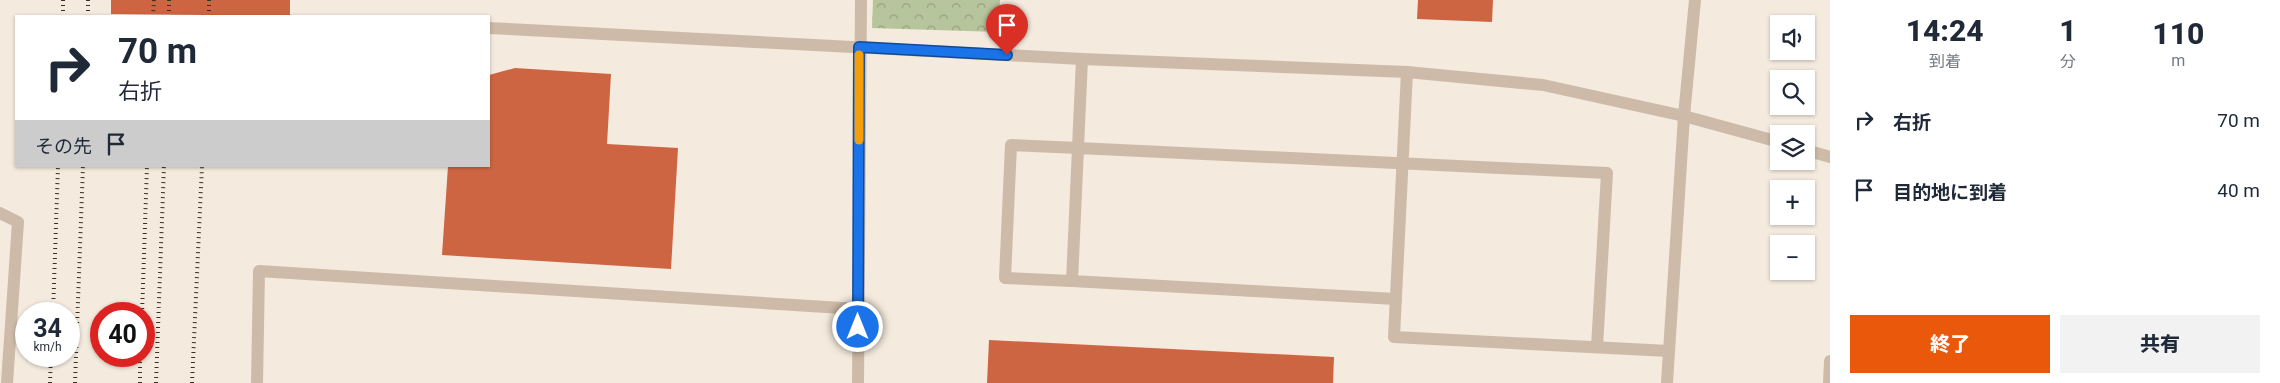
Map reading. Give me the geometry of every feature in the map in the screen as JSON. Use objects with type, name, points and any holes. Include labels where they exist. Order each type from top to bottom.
[{"type":"street","points":[[858,383],[859,47],[861,0]]},
{"type":"street","points":[[1667,383],[1684,116],[1695,0]]},
{"type":"street","points":[[490,28],[1082,59],[1407,72],[1543,85],[1684,116],[1770,140]]},
{"type":"street","points":[[1072,281],[1082,59]]},
{"type":"street","points":[[1407,72],[1394,337],[1669,351]]},
{"type":"street","points":[[1396,299],[1005,278],[1011,145],[1607,173],[1597,347]]},
{"type":"street","points":[[1815,152],[1830,156]]},
{"type":"street","points":[[0,213],[18,222],[8,383]]},
{"type":"street","points":[[257,383],[259,271],[858,308]]},
{"type":"street","points":[[1829,383],[1830,361]]},
{"type":"green space","points":[[873,0],[1000,0],[998,32],[872,28]]},
{"type":"building","points":[[111,0],[290,0],[290,15],[111,14]]},
{"type":"building","points":[[1418,0],[1493,0],[1492,22],[1417,19]]},
{"type":"building","points":[[515,68],[611,74],[607,144],[678,148],[671,269],[442,255],[448,167],[490,167],[490,75]]},
{"type":"building","points":[[989,340],[1334,357],[1333,383],[987,383]]},
{"type":"railway","points":[[63,0],[63,15]]},
{"type":"railway","points":[[88,0],[88,15]]},
{"type":"railway","points":[[153,15],[154,0]]},
{"type":"railway","points":[[169,0],[169,15]]},
{"type":"railway","points":[[209,0],[209,15]]},
{"type":"railway","points":[[53,302],[58,167]]},
{"type":"railway","points":[[75,383],[83,167]]},
{"type":"railway","points":[[142,302],[147,167]]},
{"type":"railway","points":[[156,383],[164,167]]},
{"type":"railway","points":[[192,383],[202,167]]},
{"type":"railway","points":[[50,383],[51,367]]},
{"type":"railway","points":[[140,367],[140,383]]},
{"type":"slow traffic","points":[[859,55],[859,140]]},
{"type":"route","points":[[858,327],[859,47],[1007,55]]}]
